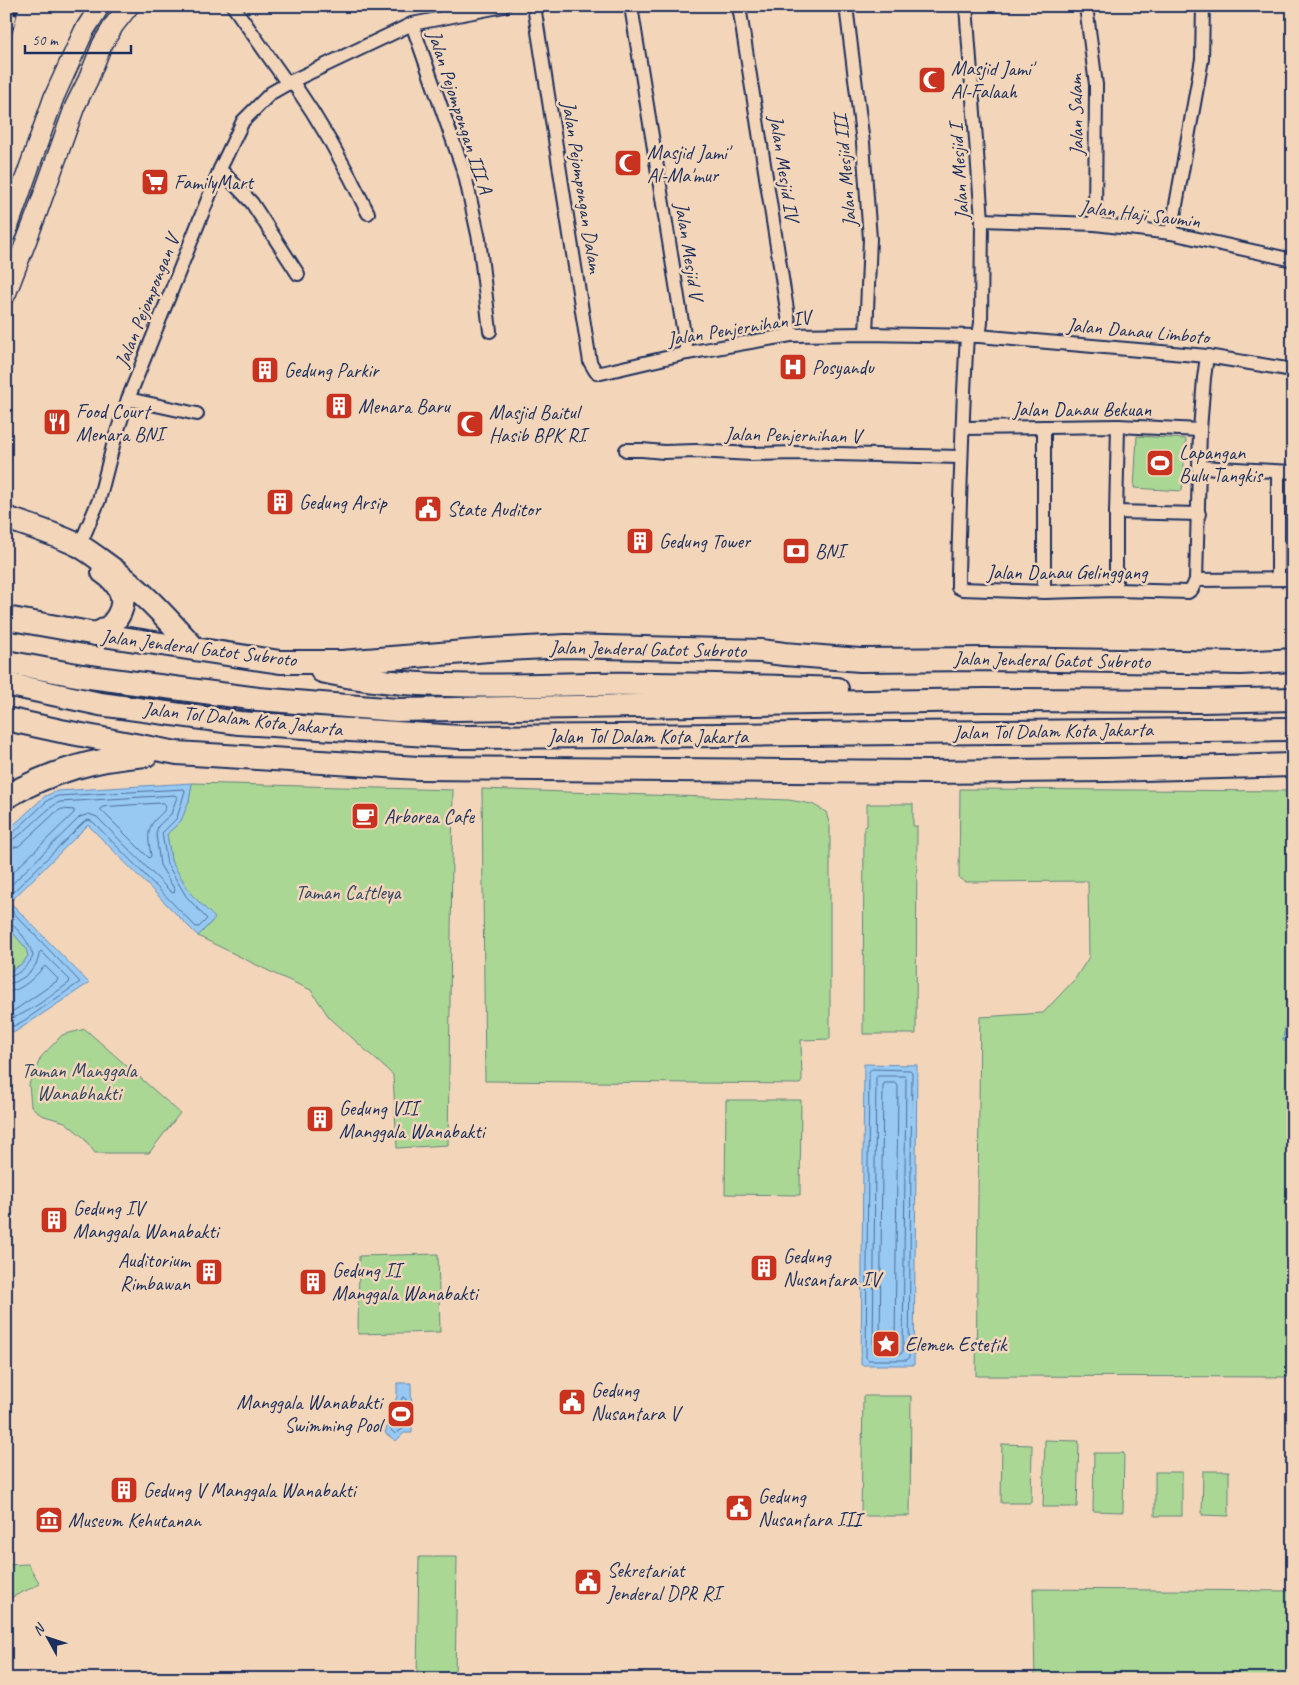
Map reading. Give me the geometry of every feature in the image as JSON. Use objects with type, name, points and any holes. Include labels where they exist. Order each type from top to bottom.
[{"type":"highway","points":[[6,518],[76,549],[124,576],[194,648]]},
{"type":"highway","points":[[6,529],[76,549],[107,575],[120,589],[123,599],[121,610],[112,624],[96,634]]},
{"type":"highway","name":"Jalan Jenderal Gatot Subroto","points":[[6,618],[96,634],[280,662],[342,662],[488,650],[566,646],[761,650],[784,654],[860,660],[987,659],[1241,663],[1293,660]]},
{"type":"highway","points":[[280,662],[335,674],[419,684],[612,684],[883,690],[985,700]]},
{"type":"highway","name":"Jalan Tol Dalam Kota Jakarta","points":[[14,675],[82,676],[258,699],[397,710],[985,700],[1202,701],[1293,699]]},
{"type":"highway","name":"Jalan Tol Dalam Kota Jakarta","points":[[14,675],[100,704],[239,723],[459,737],[1293,729]]},
{"type":"highway","points":[[1202,701],[1264,687],[1293,685]]},
{"type":"highway","points":[[6,719],[177,753],[418,768],[939,772],[1293,765]]},
{"type":"highway","points":[[6,797],[50,775],[94,762],[116,758],[177,753]]},
{"type":"main road","points":[[6,231],[54,97],[84,31],[100,6]]},
{"type":"main road","points":[[6,294],[75,106],[102,45],[114,25],[130,6]]},
{"type":"street","points":[[233,6],[317,117],[348,171],[368,213]]},
{"type":"street","name":"Jalan Pejompongan V","points":[[76,549],[100,500],[115,438],[128,399],[220,169],[243,121],[271,93],[290,82],[412,24],[504,6]]},
{"type":"street","name":"Jalan Pejompongan Dalam","points":[[534,6],[590,362],[596,372]]},
{"type":"street","name":"Jalan Mesjid V","points":[[631,6],[687,353]]},
{"type":"street","name":"Jalan Mesjid IV","points":[[739,6],[791,335]]},
{"type":"street","name":"Jalan Mesjid III","points":[[846,6],[863,143],[870,239],[866,334]]},
{"type":"street","name":"Jalan Mesjid I","points":[[966,6],[982,220],[981,323],[973,336]]},
{"type":"street","name":"Jalan Salam","points":[[1086,6],[1096,85],[1095,224]]},
{"type":"street","points":[[1171,233],[1202,59],[1203,6]]},
{"type":"street","name":"Jalan Pejompongan III A","points":[[412,24],[464,175],[479,239],[490,331]]},
{"type":"street","points":[[220,169],[252,202],[298,274]]},
{"type":"street","name":"Jalan Haji Saumin","points":[[982,220],[1095,224],[1171,233],[1293,260]]},
{"type":"street","name":"Jalan Penjernihan IV","points":[[596,372],[601,373],[687,353],[791,335],[973,336]]},
{"type":"street","name":"Jalan Danau Limboto","points":[[973,336],[1207,356],[1293,370]]},
{"type":"street","name":"Jalan Danau Gelinggang","points":[[973,336],[960,457],[958,587],[962,589],[1044,592],[1116,590],[1188,592],[1192,589],[1196,580]]},
{"type":"street","points":[[1207,356],[1200,430],[1196,580],[1293,579]]},
{"type":"street","points":[[128,399],[197,414]]},
{"type":"street","points":[[1116,590],[1118,426]]},
{"type":"street","name":"Jalan Danau Bekuan","points":[[963,428],[1118,426],[1200,430]]},
{"type":"street","points":[[1044,427],[1044,592]]},
{"type":"street","name":"Jalan Penjernihan V","points":[[626,450],[960,457]]},
{"type":"street","points":[[1200,468],[1293,472]]},
{"type":"street","points":[[1278,472],[1278,578]]},
{"type":"street","points":[[1116,512],[1199,514]]},
{"type":"green space","name":"Lapangan Bulu Tangkis","points":[[1137,436],[1186,439],[1182,491],[1134,488]]},
{"type":"green space","name":"Taman Cattleya","points":[[192,783],[453,790],[448,1145],[397,1148],[393,1075],[329,1017],[311,990],[198,936],[215,918],[191,894],[171,861],[167,834],[181,820],[189,801]]},
{"type":"green space","points":[[482,789],[789,800],[812,804],[826,812],[830,826],[830,1039],[801,1040],[802,1081],[800,1084],[485,1081]]},
{"type":"green space","points":[[960,789],[1293,791],[1293,981],[1283,1040],[1293,1041],[1293,1377],[976,1376],[980,1017],[1043,1013],[1075,979],[1089,957],[1088,881],[965,882],[959,878]]},
{"type":"green space","points":[[867,804],[913,804],[913,826],[917,826],[916,1034],[863,1034],[864,827],[867,826]]},
{"type":"green space","points":[[6,925],[26,948],[28,956],[23,963],[6,974]]},
{"type":"green space","name":"Taman Manggala Wanabhakti","points":[[85,1029],[180,1113],[149,1153],[95,1153],[83,1137],[65,1122],[41,1115],[31,1106],[29,1084],[41,1057],[62,1035]]},
{"type":"green space","points":[[726,1100],[801,1100],[800,1195],[725,1194]]},
{"type":"green space","points":[[438,1254],[440,1332],[358,1334],[359,1256]]},
{"type":"green space","points":[[863,1396],[911,1396],[910,1516],[861,1516]]},
{"type":"green space","points":[[1045,1440],[1079,1441],[1077,1507],[1043,1507]]},
{"type":"green space","points":[[1002,1444],[1032,1445],[1031,1503],[1001,1503]]},
{"type":"green space","points":[[1094,1453],[1124,1453],[1123,1512],[1093,1511]]},
{"type":"green space","points":[[1203,1471],[1229,1471],[1229,1516],[1202,1515]]},
{"type":"green space","points":[[1155,1472],[1182,1472],[1182,1516],[1155,1516]]},
{"type":"green space","points":[[419,1557],[457,1557],[455,1679],[417,1679]]},
{"type":"green space","points":[[28,1564],[40,1584],[6,1600],[6,1565]]},
{"type":"green space","points":[[1033,1589],[1293,1591],[1293,1679],[1035,1679]]},
{"type":"water","points":[[192,783],[189,801],[181,821],[167,834],[171,861],[191,894],[215,918],[198,936],[88,825],[10,902],[89,983],[15,1032],[6,1030],[6,974],[23,963],[28,956],[26,948],[6,925],[6,832],[45,796],[57,791]]},
{"type":"water","points":[[1293,981],[1293,1041],[1283,1041]]},
{"type":"water","points":[[864,1064],[917,1065],[914,1365],[861,1365]]},
{"type":"water","name":"Manggala Wanabakti Swimming Pool","points":[[397,1383],[411,1383],[412,1433],[404,1433],[396,1441],[385,1433],[397,1396]]},
{"type":"railway","points":[[6,47],[17,6]]},
{"type":"place","name":"Masjid Jami' Al-Falaah","points":[[932,80]]},
{"type":"place","name":"Masjid Jami' Al-Ma'mur","points":[[628,163]]},
{"type":"place","name":"FamilyMart","points":[[155,182]]},
{"type":"place","name":"Posyandu","points":[[793,367]]},
{"type":"place","name":"Gedung Parkir","points":[[265,370]]},
{"type":"place","name":"Menara Baru","points":[[339,406]]},
{"type":"place","name":"Food Court Menara BNI","points":[[57,422]]},
{"type":"place","name":"Masjid Baitul Hasib BPK RI","points":[[470,424]]},
{"type":"place","name":"Lapangan Bulu Tangkis","points":[[1160,463]]},
{"type":"place","name":"Gedung Arsip","points":[[280,502]]},
{"type":"place","name":"State Auditor","points":[[428,509]]},
{"type":"place","name":"Gedung Tower","points":[[640,541]]},
{"type":"place","name":"BNI","points":[[796,551]]},
{"type":"place","name":"Arborea Cafe","points":[[365,816]]},
{"type":"place","name":"Gedung VII Manggala Wanabakti","points":[[320,1119]]},
{"type":"place","name":"Gedung IV Manggala Wanabakti","points":[[54,1220]]},
{"type":"place","name":"Gedung Nusantara IV","points":[[764,1268]]},
{"type":"place","name":"Auditorium Rimbawan","points":[[209,1272]]},
{"type":"place","name":"Gedung II Manggala Wanabakti","points":[[313,1282]]},
{"type":"place","name":"Elemen Estetik","points":[[886,1344]]},
{"type":"place","name":"Gedung Nusantara V","points":[[572,1402]]},
{"type":"place","name":"Manggala Wanabakti Swimming Pool","points":[[401,1414]]},
{"type":"place","name":"Gedung V Manggala Wanabakti","points":[[124,1490]]},
{"type":"place","name":"Gedung Nusantara III","points":[[739,1508]]},
{"type":"place","name":"Museum Kehutanan","points":[[49,1520]]},
{"type":"place","name":"Sekretariat Jenderal DPR RI","points":[[588,1582]]}]
